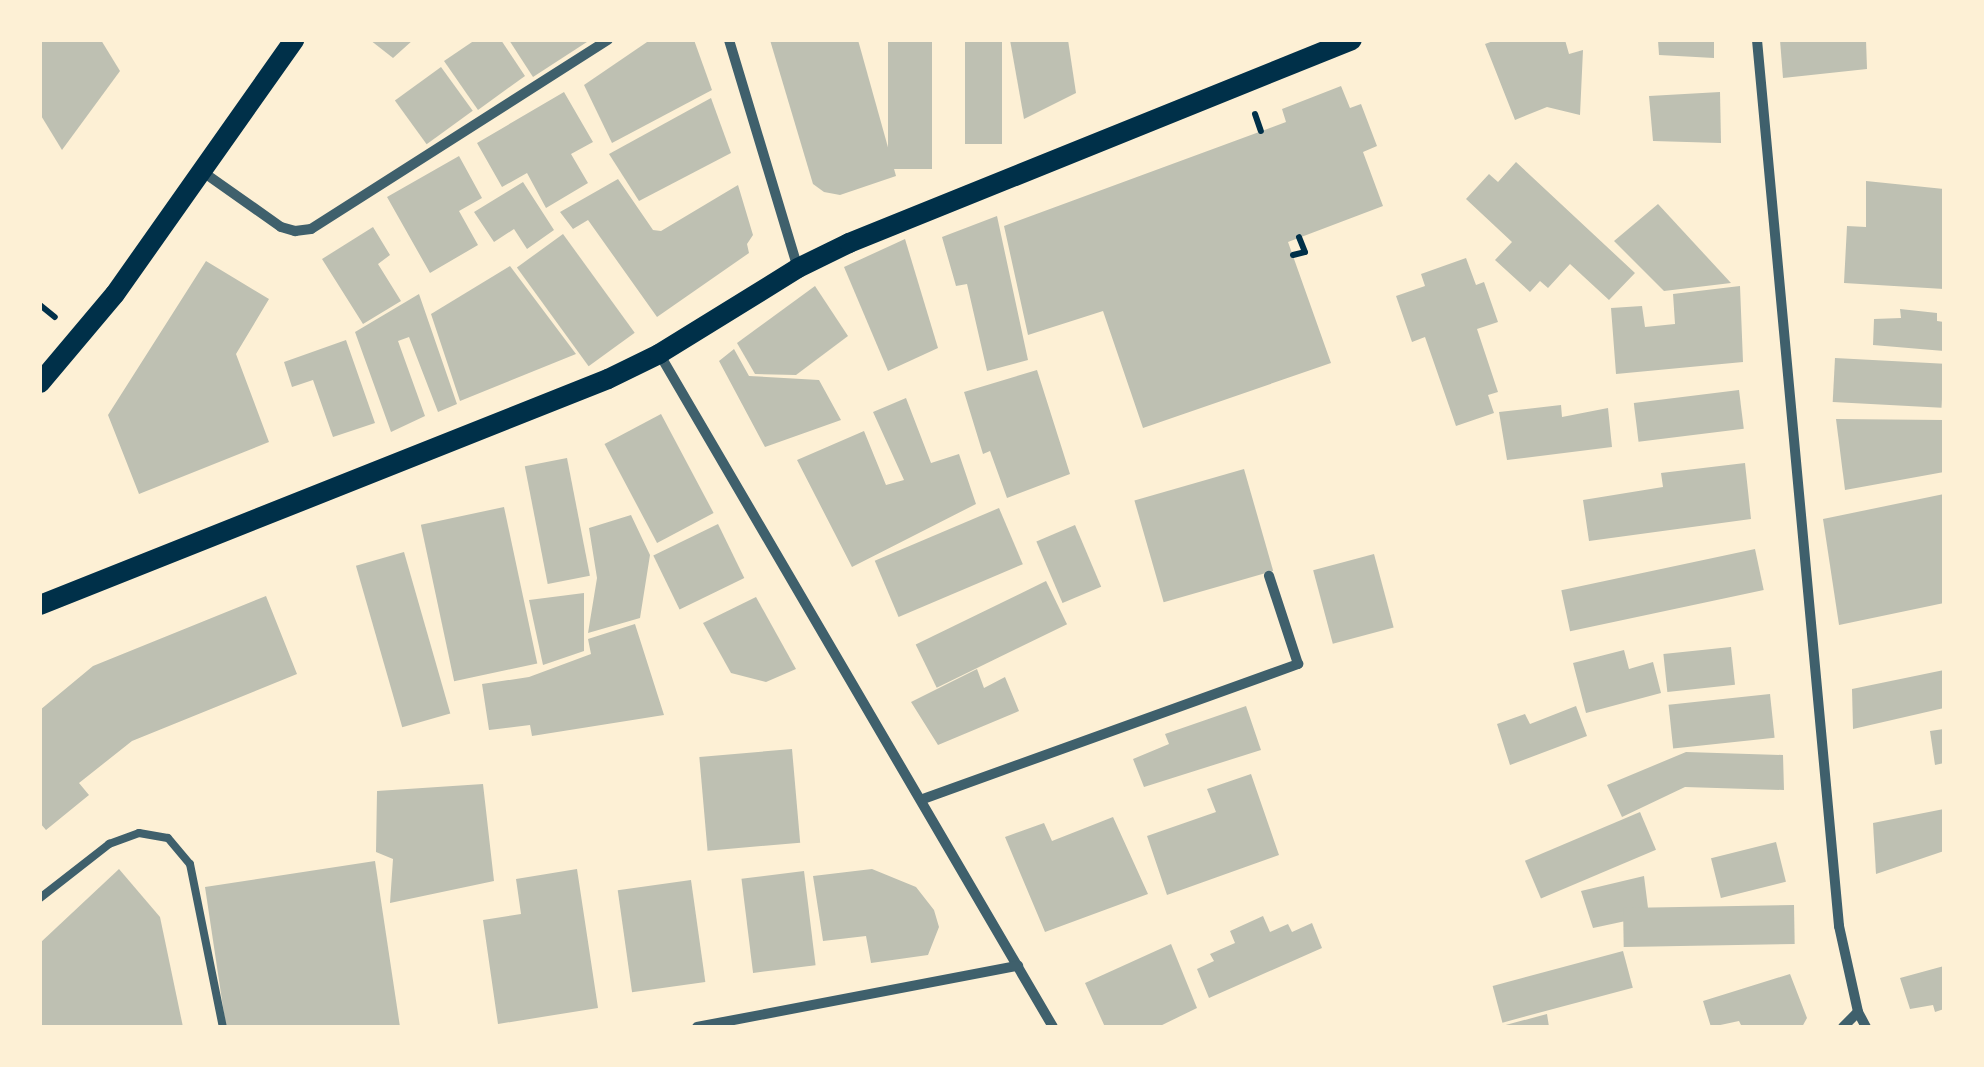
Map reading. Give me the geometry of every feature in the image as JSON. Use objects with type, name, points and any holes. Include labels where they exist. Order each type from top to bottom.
[{"type":"main road","points":[[40,383],[115,294],[294,40]]},
{"type":"main road","points":[[43,602],[568,396],[659,354],[798,268],[908,218],[1352,40]]},
{"type":"street","points":[[202,172],[281,226],[295,231],[310,228],[608,40]]},
{"type":"street","points":[[728,40],[798,268]]},
{"type":"street","points":[[1757,40],[1839,926],[1858,1012],[1866,1027]]},
{"type":"street","points":[[659,354],[1052,1027]]},
{"type":"street","points":[[922,799],[1298,664],[1269,576]]},
{"type":"street","points":[[697,1027],[1018,966]]},
{"type":"street","points":[[1843,1027],[1858,1012]]},
{"type":"lane","points":[[40,898],[109,844],[139,833],[168,838],[190,864],[223,1027]]},
{"type":"path","points":[[1293,256],[1305,252],[1299,237]]},
{"type":"building","points":[[40,40],[101,40],[120,71],[62,150],[40,114]]},
{"type":"building","points":[[370,40],[413,40],[393,58]]},
{"type":"building","points":[[475,40],[501,40],[525,76],[478,110],[444,61]]},
{"type":"building","points":[[509,40],[590,40],[533,77]]},
{"type":"building","points":[[650,40],[694,40],[712,90],[612,143],[584,85]]},
{"type":"building","points":[[770,40],[858,40],[896,176],[840,195],[824,192],[813,184]]},
{"type":"building","points":[[888,40],[932,40],[932,169],[888,169]]},
{"type":"building","points":[[965,40],[1002,40],[1002,144],[965,144]]},
{"type":"building","points":[[1010,40],[1068,40],[1076,93],[1024,119]]},
{"type":"building","points":[[1496,40],[1565,40],[1569,54],[1583,50],[1580,115],[1547,107],[1515,120],[1485,44]]},
{"type":"building","points":[[1658,40],[1714,40],[1714,58],[1659,55]]},
{"type":"building","points":[[1780,40],[1866,40],[1867,69],[1783,78]]},
{"type":"building","points":[[441,67],[473,111],[427,144],[395,101]]},
{"type":"building","points":[[1341,86],[1350,108],[1361,104],[1377,146],[1363,152],[1383,206],[1288,242],[1331,363],[1143,428],[1103,311],[1028,335],[1004,226],[1286,122],[1282,109]]},
{"type":"building","points":[[564,92],[593,142],[571,154],[588,183],[546,208],[527,173],[502,187],[477,143]]},
{"type":"building","points":[[1720,92],[1721,143],[1653,141],[1649,96]]},
{"type":"building","points":[[711,98],[731,153],[639,201],[609,154]]},
{"type":"building","points":[[459,156],[482,198],[459,211],[478,245],[430,273],[387,197]]},
{"type":"building","points":[[1516,162],[1635,273],[1609,300],[1570,264],[1548,288],[1540,281],[1530,292],[1495,260],[1512,242],[1466,199],[1489,174],[1498,182]]},
{"type":"building","points":[[618,179],[653,230],[661,231],[738,185],[753,235],[747,244],[749,253],[657,317],[588,220],[573,229],[560,212]]},
{"type":"building","points":[[1866,181],[1944,189],[1944,289],[1844,283],[1847,226],[1866,227]]},
{"type":"building","points":[[523,182],[554,230],[527,249],[514,229],[494,242],[474,212]]},
{"type":"building","points":[[1658,204],[1731,283],[1664,291],[1614,241]]},
{"type":"building","points":[[997,216],[1028,360],[987,371],[967,284],[956,286],[942,237]]},
{"type":"building","points":[[373,227],[390,255],[378,264],[401,301],[363,324],[322,259]]},
{"type":"building","points":[[563,234],[635,333],[589,366],[517,268]]},
{"type":"building","points":[[905,239],[938,348],[888,371],[844,267]]},
{"type":"building","points":[[1466,258],[1476,285],[1484,282],[1498,322],[1477,329],[1498,392],[1488,395],[1494,413],[1456,426],[1425,337],[1412,342],[1396,296],[1425,286],[1421,274]]},
{"type":"building","points":[[206,261],[269,299],[236,354],[269,442],[139,494],[108,415]]},
{"type":"building","points":[[510,266],[576,354],[460,401],[431,314]]},
{"type":"building","points":[[815,286],[848,336],[796,375],[755,374],[737,343]]},
{"type":"building","points":[[1740,286],[1743,362],[1616,374],[1611,308],[1642,306],[1645,327],[1675,324],[1673,294]]},
{"type":"building","points":[[419,294],[457,404],[438,412],[409,337],[398,341],[425,416],[391,432],[355,332]]},
{"type":"building","points":[[1900,309],[1937,313],[1937,321],[1944,322],[1944,351],[1873,345],[1874,319],[1901,318]]},
{"type":"building","points":[[346,340],[375,423],[333,437],[313,380],[292,387],[284,362]]},
{"type":"building","points":[[734,349],[749,376],[819,380],[841,420],[765,447],[719,361]]},
{"type":"building","points":[[1835,358],[1944,364],[1942,408],[1833,402]]},
{"type":"building","points":[[1037,370],[1070,474],[1007,498],[990,451],[983,454],[964,392]]},
{"type":"building","points":[[1739,390],[1744,429],[1639,442],[1634,403]]},
{"type":"building","points":[[906,398],[931,463],[959,454],[976,504],[852,567],[797,460],[864,431],[886,485],[904,480],[873,412]]},
{"type":"building","points":[[1561,405],[1562,417],[1608,408],[1612,447],[1507,460],[1499,412]]},
{"type":"building","points":[[661,414],[714,513],[657,543],[604,444]]},
{"type":"building","points":[[1836,419],[1944,420],[1944,472],[1845,490]]},
{"type":"building","points":[[567,458],[590,576],[548,584],[525,466]]},
{"type":"building","points":[[1745,463],[1751,519],[1589,541],[1583,500],[1663,487],[1661,473]]},
{"type":"building","points":[[1244,469],[1273,571],[1164,602],[1134,500]]},
{"type":"building","points":[[1944,494],[1944,603],[1839,625],[1823,519]]},
{"type":"building","points":[[504,507],[537,664],[454,681],[421,525]]},
{"type":"building","points":[[999,508],[1023,564],[899,617],[875,561]]},
{"type":"building","points":[[631,515],[650,555],[640,618],[588,633],[597,578],[589,528]]},
{"type":"building","points":[[718,524],[744,578],[680,609],[653,556]]},
{"type":"building","points":[[1075,525],[1101,587],[1063,603],[1036,541]]},
{"type":"building","points":[[1755,549],[1764,590],[1570,631],[1561,590]]},
{"type":"building","points":[[404,552],[450,713],[402,727],[356,566]]},
{"type":"building","points":[[1374,554],[1394,627],[1333,644],[1313,570]]},
{"type":"building","points":[[1046,581],[1067,624],[937,688],[916,645]]},
{"type":"building","points":[[584,593],[584,651],[543,665],[529,600]]},
{"type":"building","points":[[266,596],[297,674],[132,741],[79,783],[89,795],[46,830],[40,823],[40,710],[93,666]]},
{"type":"building","points":[[756,597],[796,669],[766,682],[731,673],[703,623]]},
{"type":"building","points":[[635,624],[664,715],[532,736],[530,725],[489,730],[482,684],[529,677],[591,654],[588,639]]},
{"type":"building","points":[[1731,647],[1735,685],[1667,692],[1663,654]]},
{"type":"building","points":[[1624,650],[1629,669],[1653,662],[1661,693],[1586,713],[1573,663]]},
{"type":"building","points":[[977,669],[984,688],[1005,677],[1019,711],[938,745],[911,702]]},
{"type":"building","points":[[1944,670],[1944,708],[1853,729],[1852,689]]},
{"type":"building","points":[[1770,694],[1775,738],[1673,748],[1669,705]]},
{"type":"building","points":[[1246,706],[1261,750],[1144,787],[1133,759],[1169,744],[1165,734]]},
{"type":"building","points":[[1576,706],[1587,736],[1510,765],[1497,724],[1525,714],[1530,724]]},
{"type":"building","points":[[1944,729],[1944,763],[1935,765],[1930,731]]},
{"type":"building","points":[[792,749],[800,843],[708,851],[699,757]]},
{"type":"building","points":[[1686,752],[1783,755],[1784,790],[1685,787],[1622,817],[1607,785]]},
{"type":"building","points":[[1251,774],[1279,855],[1167,895],[1147,836],[1216,812],[1207,789]]},
{"type":"building","points":[[483,784],[494,881],[390,903],[393,859],[376,852],[377,791]]},
{"type":"building","points":[[1944,809],[1944,851],[1876,874],[1873,823]]},
{"type":"building","points":[[1640,812],[1656,850],[1541,899],[1525,861]]},
{"type":"building","points":[[1113,817],[1148,894],[1045,932],[1005,837],[1044,823],[1052,841]]},
{"type":"building","points":[[1776,842],[1786,882],[1721,898],[1711,858]]},
{"type":"building","points":[[375,861],[400,1027],[226,1027],[205,887]]},
{"type":"building","points":[[119,869],[160,917],[183,1027],[40,1027],[40,943]]},
{"type":"building","points":[[577,869],[598,1008],[498,1024],[483,920],[521,914],[516,879]]},
{"type":"building","points":[[872,869],[916,887],[934,910],[939,927],[928,955],[871,963],[866,936],[823,941],[813,876]]},
{"type":"building","points":[[804,871],[816,965],[753,973],[741,879]]},
{"type":"building","points":[[1644,876],[1649,916],[1593,928],[1581,891]]},
{"type":"building","points":[[691,880],[705,982],[632,992],[618,890]]},
{"type":"building","points":[[1794,905],[1795,944],[1624,947],[1623,908]]},
{"type":"building","points":[[1263,916],[1270,932],[1288,924],[1292,932],[1312,923],[1322,948],[1209,998],[1197,969],[1214,961],[1210,954],[1235,943],[1230,931]]},
{"type":"building","points":[[1171,944],[1197,1008],[1158,1027],[1105,1027],[1085,983]]},
{"type":"building","points":[[1623,951],[1633,988],[1502,1023],[1493,986]]},
{"type":"building","points":[[1944,966],[1944,1009],[1935,1012],[1933,1005],[1910,1009],[1900,978]]},
{"type":"building","points":[[1790,974],[1807,1018],[1802,1027],[1742,1027],[1739,1021],[1711,1027],[1703,1001]]},
{"type":"building","points":[[1547,1014],[1549,1027],[1502,1026]]}]
